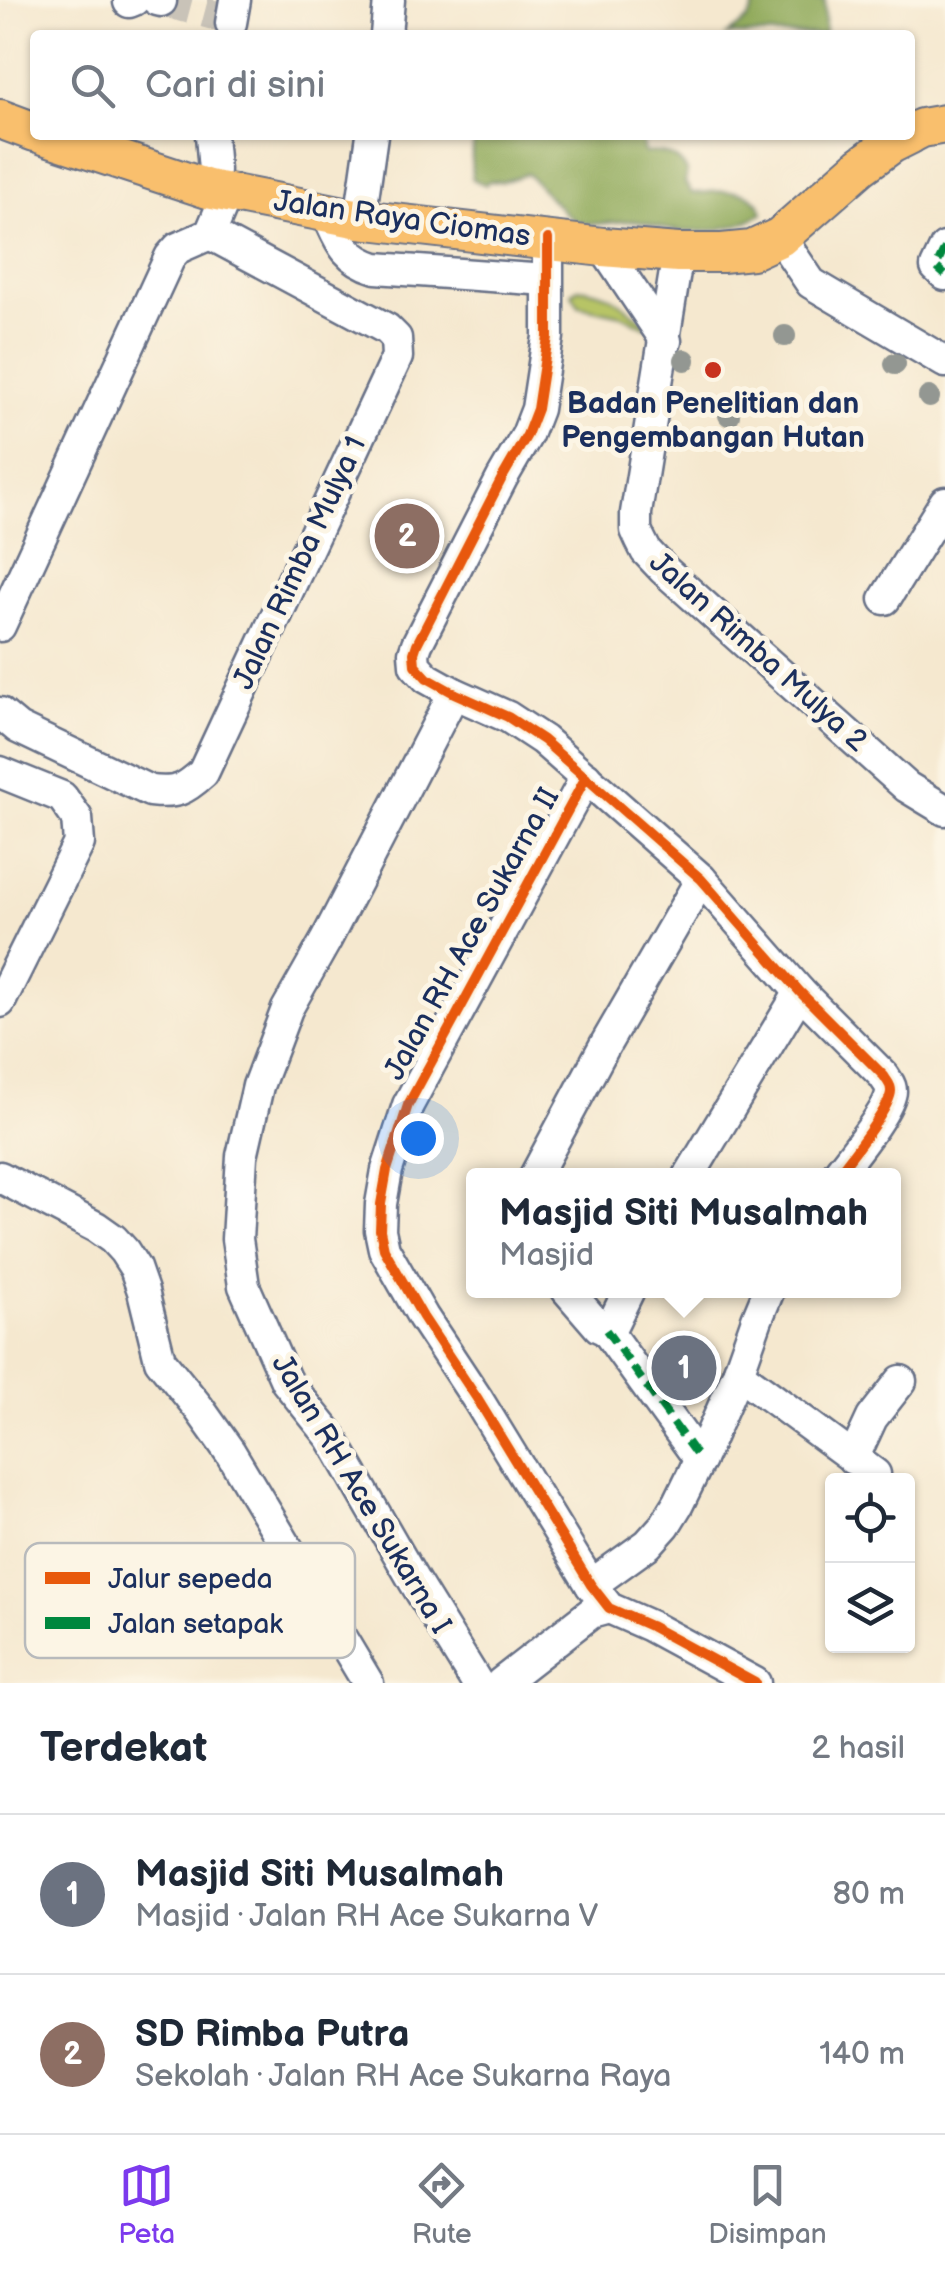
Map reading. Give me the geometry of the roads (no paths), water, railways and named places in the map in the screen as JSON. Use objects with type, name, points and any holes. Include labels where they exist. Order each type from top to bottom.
[{"type":"main road","points":[[0,119],[30,130]]},
{"type":"main road","name":"Jalan Raya Ciomas","points":[[915,132],[945,124]]},
{"type":"main road","name":"Jalan Raya Ciomas","points":[[62,140],[344,216],[603,247],[722,254],[752,250],[780,237],[861,166],[899,140]]},
{"type":"street","points":[[387,30],[390,0]]},
{"type":"street","points":[[196,140],[208,154],[217,184]]},
{"type":"street","points":[[0,626],[170,257],[178,248],[210,234],[217,184],[213,140]]},
{"type":"street","points":[[370,140],[344,216],[343,247],[350,255],[376,268],[547,280]]},
{"type":"street","name":"Jalan Rimba Mulya 1","points":[[0,713],[18,728],[150,791],[169,793],[186,788],[203,773],[397,357],[396,338],[387,329],[210,234]]},
{"type":"street","points":[[780,237],[811,283],[945,362]]},
{"type":"street","points":[[548,240],[548,337],[538,410],[414,653],[415,665],[454,694],[508,717],[543,740],[586,777],[701,879],[800,992],[884,1076],[891,1096],[842,1168]]},
{"type":"street","points":[[603,247],[666,341]]},
{"type":"street","points":[[945,248],[936,267],[945,275]]},
{"type":"street","name":"Jalan Rimba Mulya 2","points":[[678,253],[636,513],[636,530],[646,551],[907,787],[945,810]]},
{"type":"street","points":[[884,599],[945,502]]},
{"type":"street","name":"Jalan RH Ace Sukarna I","points":[[454,694],[287,1009],[258,1086],[242,1156],[236,1238],[244,1286],[286,1381],[331,1437],[476,1683]]},
{"type":"street","points":[[0,772],[62,797],[77,818],[79,843],[0,1002]]},
{"type":"street","name":"Jalan RH Ace Sukarna II","points":[[586,777],[408,1105],[387,1170],[380,1230],[384,1249],[406,1288],[599,1595]]},
{"type":"street","points":[[540,1168],[701,879]]},
{"type":"street","points":[[694,1168],[800,992]]},
{"type":"street","points":[[0,1177],[96,1227],[124,1251],[143,1291],[160,1360],[230,1452],[284,1543]]},
{"type":"street","points":[[574,1298],[606,1330],[700,1460]]},
{"type":"street","points":[[606,1330],[625,1298]]},
{"type":"street","points":[[501,1683],[591,1613],[599,1595],[664,1526],[700,1460],[765,1298]]},
{"type":"street","points":[[738,1373],[864,1466],[872,1418],[901,1380]]},
{"type":"street","points":[[599,1595],[755,1683]]},
{"type":"street","points":[[541,1683],[555,1643]]},
{"type":"street","points":[[353,1658],[368,1683]]},
{"type":"tunnel","points":[[161,1],[225,18]]},
{"type":"place","name":"Badan Penelitian dan Pengembangan Hutan","points":[[713,370]]},
{"type":"place","name":"SD Rimba Putra","points":[[407,536]]},
{"type":"place","name":"Masjid Siti Musalmah","points":[[684,1368]]}]
